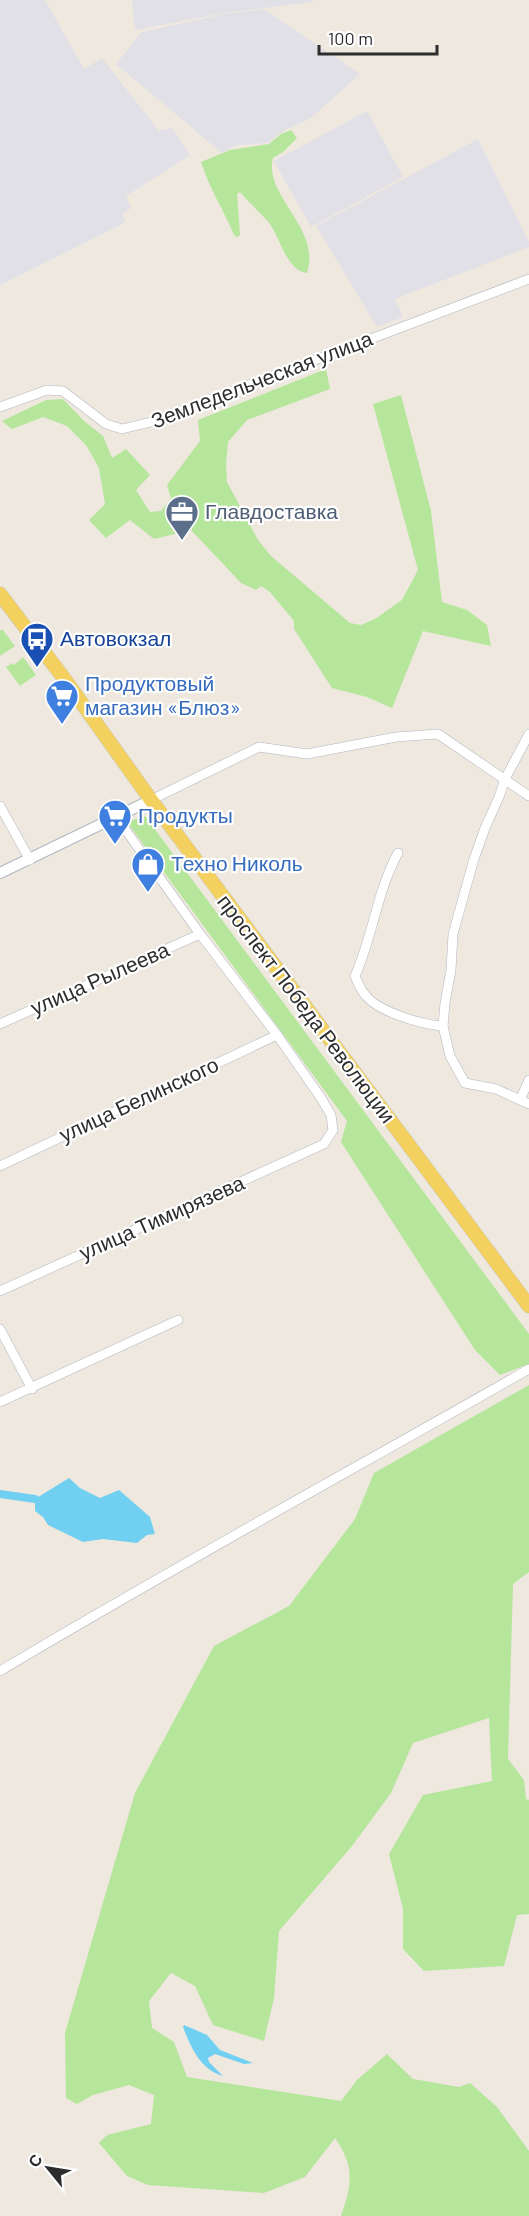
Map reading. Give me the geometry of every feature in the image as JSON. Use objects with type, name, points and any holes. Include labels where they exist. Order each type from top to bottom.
[{"type":"main road","name":"проспект Победа Революции","points":[[0,594],[529,1306]]},
{"type":"street","name":"Земледельческая улица","points":[[0,407],[47,390],[63,391],[106,424],[122,429],[151,422],[529,279]]},
{"type":"street","points":[[0,873],[259,747],[308,754],[396,737],[438,734],[529,796]]},
{"type":"street","points":[[529,734],[505,778],[474,859],[453,934],[451,970],[443,1026],[450,1056],[465,1083],[496,1089],[525,1102],[529,1080]]},
{"type":"street","points":[[0,806],[30,860]]},
{"type":"street","points":[[117,818],[200,934],[277,1035]]},
{"type":"street","points":[[398,853],[389,868],[355,976],[364,995],[379,1006],[415,1022],[443,1026]]},
{"type":"street","name":"улица Рылеева","points":[[0,1024],[200,934]]},
{"type":"street","name":"улица Тимирязева","points":[[0,1291],[324,1144],[333,1130],[331,1115],[277,1035]]},
{"type":"street","name":"улица Белинского","points":[[0,1166],[277,1035]]},
{"type":"street","points":[[0,1402],[178,1320]]},
{"type":"street","points":[[0,1329],[32,1389]]},
{"type":"street","points":[[0,1671],[209,1548],[296,1502],[529,1369]]},
{"type":"shaded area","points":[[0,0],[45,0],[84,69],[102,58],[159,131],[172,128],[190,155],[126,196],[131,208],[122,214],[126,222],[0,285]]},
{"type":"shaded area","points":[[132,0],[313,0],[313,2],[224,13],[135,30]]},
{"type":"shaded area","points":[[264,9],[360,74],[311,118],[285,130],[267,143],[237,145],[222,153],[116,64],[142,32],[224,14]]},
{"type":"shaded area","points":[[367,111],[403,177],[311,227],[274,161]]},
{"type":"shaded area","points":[[478,139],[529,242],[529,247],[395,299],[403,317],[377,327],[316,226]]},
{"type":"green space","points":[[291,130],[297,138],[273,158],[272,172],[283,199],[307,242],[309,257],[307,273],[300,271],[289,260],[270,224],[240,192],[237,194],[240,235],[237,237],[234,235],[201,162],[230,150],[269,144],[281,134]]},
{"type":"green space","points":[[326,369],[330,389],[247,420],[228,442],[227,482],[258,540],[271,556],[350,623],[361,625],[375,619],[402,600],[418,570],[373,404],[401,395],[431,511],[442,602],[467,610],[487,625],[491,646],[423,631],[392,708],[367,697],[332,688],[294,629],[294,621],[270,592],[261,586],[256,590],[241,583],[191,530],[154,539],[130,520],[106,538],[89,520],[105,504],[99,468],[86,445],[67,426],[43,417],[12,429],[2,421],[46,400],[63,399],[84,421],[103,436],[112,458],[126,449],[150,475],[136,490],[150,512],[161,511],[171,498],[167,485],[200,441],[198,420]]},
{"type":"green space","points":[[2,629],[15,646],[0,656],[0,631]]},
{"type":"green space","points":[[23,657],[36,675],[20,686],[6,667],[12,663],[14,665]]},
{"type":"green space","points":[[145,816],[529,1334],[529,1364],[500,1375],[475,1350],[341,1142],[347,1121],[127,822]]},
{"type":"green space","points":[[529,1385],[529,1572],[513,1584],[508,1759],[524,1780],[526,1799],[529,1800],[529,1914],[517,1915],[504,1966],[424,1971],[403,1949],[403,1909],[389,1854],[423,1795],[492,1781],[489,1718],[413,1743],[391,1793],[352,1846],[279,1931],[274,1998],[264,2041],[213,2025],[195,1986],[171,1973],[149,2001],[152,2028],[174,2042],[187,2077],[341,2101],[357,2080],[387,2054],[413,2079],[459,2087],[470,2083],[497,2107],[529,2151],[529,2216],[341,2216],[348,2195],[350,2176],[346,2158],[335,2138],[305,2177],[264,2193],[148,2185],[127,2176],[99,2143],[107,2135],[151,2124],[154,2095],[129,2085],[93,2095],[77,2104],[66,2098],[65,2033],[135,1793],[214,1646],[289,1606],[355,1519],[374,1473]]},
{"type":"water","points":[[69,1478],[80,1488],[100,1498],[119,1490],[150,1517],[155,1534],[147,1535],[137,1543],[103,1539],[83,1542],[48,1525],[35,1511],[35,1499]]},
{"type":"water","points":[[184,2025],[207,2035],[220,2050],[253,2063],[244,2064],[215,2054],[208,2058],[209,2062],[223,2076],[215,2073],[193,2050]]},
{"type":"waterway","points":[[0,1494],[35,1499]]},
{"type":"place","name":"Главдоставка","points":[[182,541]]},
{"type":"place","name":"Автовокзал","points":[[37,668]]},
{"type":"place","name":"Продуктовый магазин «Блюз»","points":[[62,725]]},
{"type":"place","name":"Продукты","points":[[115,845]]},
{"type":"place","name":"Техно Николь","points":[[148,893]]}]
